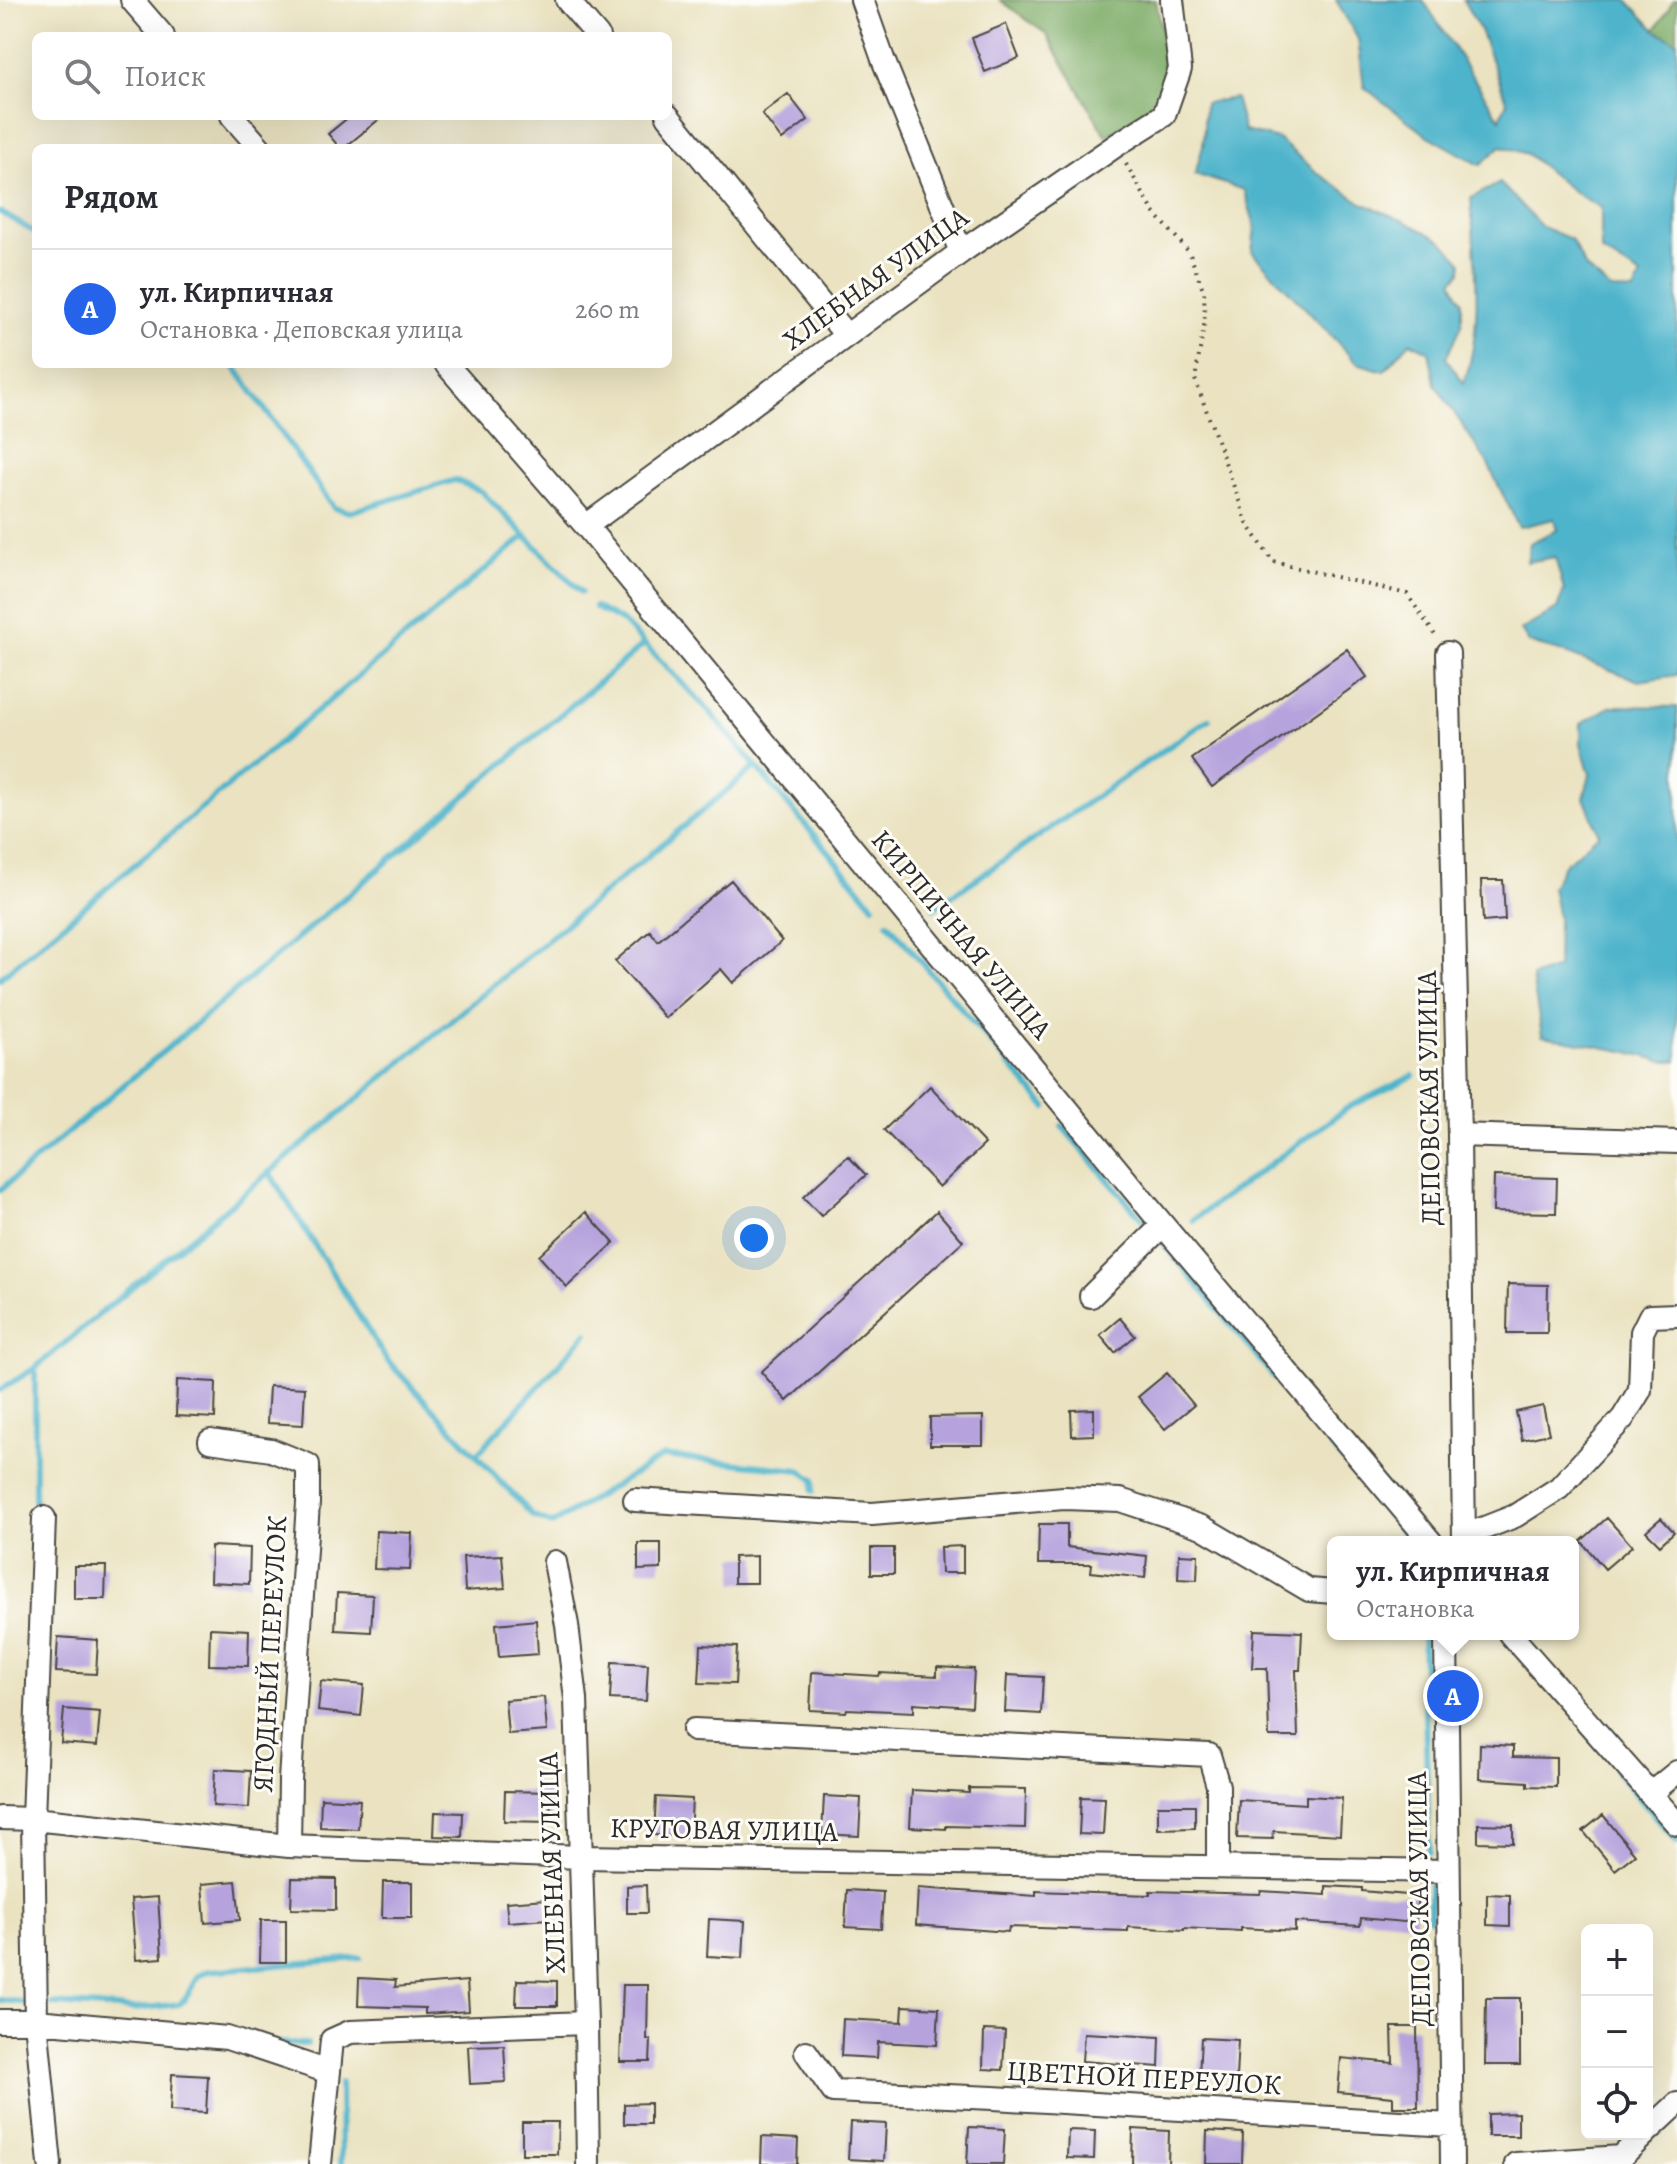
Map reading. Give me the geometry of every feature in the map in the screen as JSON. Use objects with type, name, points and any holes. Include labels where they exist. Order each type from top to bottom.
[{"type":"street","points":[[567,0],[595,32]]},
{"type":"street","points":[[862,0],[961,252]]},
{"type":"street","name":"ХЛЕБНАЯ УЛИЦА","points":[[586,526],[961,252],[1164,115],[1180,69],[1172,0]]},
{"type":"street","points":[[136,2],[160,32]]},
{"type":"street","points":[[236,120],[256,144]]},
{"type":"street","points":[[671,120],[846,335]]},
{"type":"street","name":"КИРПИЧНАЯ УЛИЦА","points":[[449,368],[586,526],[1163,1225],[1426,1536]]},
{"type":"street","name":"ДЕПОВСКАЯ УЛИЦА","points":[[1448,653],[1464,1536]]},
{"type":"street","points":[[1459,1135],[1677,1142]]},
{"type":"street","points":[[1091,1296],[1163,1225]]},
{"type":"street","points":[[1471,1536],[1515,1516],[1559,1488],[1623,1418],[1640,1390],[1642,1332],[1650,1316],[1677,1315]]},
{"type":"street","name":"ЯГОДНЫЙ ПЕРЕУЛОК","points":[[210,1441],[271,1450],[308,1465],[289,1846]]},
{"type":"street","points":[[635,1500],[872,1514],[1064,1498],[1120,1500],[1202,1527],[1309,1590],[1327,1592]]},
{"type":"street","points":[[44,1518],[33,1819],[36,2021],[50,2164]]},
{"type":"street","name":"ХЛЕБНАЯ УЛИЦА","points":[[555,1562],[576,1699],[588,2164]]},
{"type":"street","name":"ДЕПОВСКАЯ УЛИЦА","points":[[1446,1640],[1452,2164]]},
{"type":"street","points":[[1515,1640],[1677,1824]]},
{"type":"street","points":[[694,1730],[1209,1755],[1218,1786],[1218,1867]]},
{"type":"street","points":[[1650,1794],[1677,1772]]},
{"type":"street","name":"КРУГОВАЯ УЛИЦА","points":[[0,1818],[289,1846],[581,1857],[1448,1871]]},
{"type":"street","points":[[0,2021],[36,2021],[227,2038],[329,2072]]},
{"type":"street","points":[[320,2164],[332,2040],[350,2032],[586,2023]]},
{"type":"street","name":"ЦВЕТНОЙ ПЕРЕУЛОК","points":[[806,2052],[833,2091],[1450,2125]]},
{"type":"street","points":[[1653,2126],[1677,2104]]},
{"type":"street","points":[[1516,2164],[1621,2157],[1639,2140]]},
{"type":"path","points":[[1118,144],[1153,211],[1189,252],[1204,292],[1205,320],[1195,379],[1247,523],[1273,562],[1407,594],[1448,653]]},
{"type":"green space","points":[[1000,0],[1156,0],[1166,65],[1162,90],[1157,99],[1106,136],[1046,34]]},
{"type":"green space","points":[[1674,0],[1677,0],[1677,42],[1655,30]]},
{"type":"water","points":[[1336,0],[1423,0],[1500,119],[1507,102],[1480,30],[1463,0],[1627,0],[1655,30],[1677,42],[1677,675],[1639,681],[1560,651],[1529,643],[1521,630],[1557,609],[1564,590],[1555,557],[1527,562],[1530,543],[1557,530],[1554,519],[1519,527],[1487,462],[1435,384],[1429,351],[1410,342],[1384,371],[1357,363],[1252,252],[1255,226],[1244,190],[1195,174],[1203,146],[1205,103],[1235,98],[1244,131],[1278,139],[1318,173],[1362,203],[1441,240],[1462,262],[1461,272],[1452,281],[1462,301],[1462,325],[1446,358],[1464,383],[1476,315],[1471,198],[1500,183],[1542,227],[1571,239],[1586,268],[1611,290],[1634,291],[1641,276],[1601,251],[1601,208],[1574,192],[1527,154],[1501,146],[1480,165],[1425,134],[1364,87],[1358,39]]},
{"type":"water","points":[[1611,706],[1677,707],[1677,1061],[1663,1061],[1542,1036],[1532,977],[1557,968],[1558,919],[1552,887],[1564,865],[1599,834],[1584,798],[1590,774],[1581,745],[1581,724]]},
{"type":"building","points":[[1006,24],[1019,58],[985,72],[972,38]]},
{"type":"building","points":[[788,94],[808,120],[782,140],[762,114]]},
{"type":"building","points":[[345,120],[378,120],[349,144],[337,144],[328,134]]},
{"type":"building","points":[[1347,649],[1367,677],[1212,787],[1192,759]]},
{"type":"building","points":[[731,880],[782,941],[733,983],[721,969],[665,1018],[615,961],[650,931],[658,941]]},
{"type":"building","points":[[1481,880],[1503,880],[1505,920],[1483,922]]},
{"type":"building","points":[[930,1086],[985,1144],[939,1187],[884,1130]]},
{"type":"building","points":[[848,1156],[866,1175],[821,1216],[803,1197]]},
{"type":"building","points":[[1494,1176],[1557,1178],[1556,1213],[1493,1212]]},
{"type":"building","points":[[937,1211],[963,1241],[787,1401],[761,1372]]},
{"type":"building","points":[[586,1212],[614,1243],[567,1287],[539,1256]]},
{"type":"building","points":[[1508,1284],[1548,1285],[1547,1333],[1507,1333]]},
{"type":"building","points":[[1120,1318],[1135,1336],[1115,1353],[1100,1335]]},
{"type":"building","points":[[1167,1373],[1194,1405],[1165,1429],[1138,1397]]},
{"type":"building","points":[[177,1380],[216,1382],[215,1418],[176,1416]]},
{"type":"building","points":[[269,1386],[305,1388],[303,1425],[267,1423]]},
{"type":"building","points":[[1543,1406],[1549,1434],[1522,1440],[1516,1412]]},
{"type":"building","points":[[1094,1409],[1094,1435],[1072,1436],[1071,1410]]},
{"type":"building","points":[[983,1416],[983,1445],[930,1445],[930,1417]]},
{"type":"building","points":[[1607,1518],[1632,1546],[1605,1569],[1581,1541]]},
{"type":"building","points":[[1661,1518],[1674,1532],[1660,1545],[1646,1531]]},
{"type":"building","points":[[1039,1524],[1067,1524],[1067,1547],[1147,1556],[1145,1578],[1091,1572],[1092,1564],[1038,1564]]},
{"type":"building","points":[[376,1531],[412,1533],[410,1570],[374,1569]]},
{"type":"building","points":[[638,1543],[661,1543],[661,1569],[638,1570]]},
{"type":"building","points":[[211,1546],[250,1548],[249,1584],[210,1582]]},
{"type":"building","points":[[963,1546],[963,1573],[941,1573],[940,1547]]},
{"type":"building","points":[[871,1548],[894,1548],[894,1574],[871,1574]]},
{"type":"building","points":[[1179,1554],[1198,1555],[1197,1580],[1178,1579]]},
{"type":"building","points":[[502,1555],[505,1588],[465,1591],[463,1557]]},
{"type":"building","points":[[757,1556],[757,1583],[734,1583],[734,1557]]},
{"type":"building","points":[[74,1566],[106,1566],[105,1599],[74,1599]]},
{"type":"building","points":[[337,1593],[373,1595],[371,1632],[335,1630]]},
{"type":"building","points":[[536,1620],[538,1654],[499,1657],[496,1624]]},
{"type":"building","points":[[210,1628],[249,1630],[248,1666],[209,1665]]},
{"type":"building","points":[[1254,1630],[1302,1632],[1300,1670],[1296,1670],[1298,1737],[1269,1737],[1267,1668],[1252,1668]]},
{"type":"building","points":[[58,1637],[98,1640],[96,1674],[56,1672]]},
{"type":"building","points":[[701,1645],[737,1647],[735,1684],[699,1683]]},
{"type":"building","points":[[612,1662],[648,1664],[646,1701],[610,1699]]},
{"type":"building","points":[[937,1667],[974,1669],[972,1707],[914,1703],[914,1712],[810,1710],[812,1672],[937,1676]]},
{"type":"building","points":[[1007,1675],[1043,1677],[1041,1714],[1005,1712]]},
{"type":"building","points":[[321,1681],[364,1685],[361,1716],[318,1711]]},
{"type":"building","points":[[544,1697],[547,1731],[508,1734],[505,1700]]},
{"type":"building","points":[[64,1709],[100,1712],[97,1746],[61,1743]]},
{"type":"building","points":[[1480,1744],[1513,1746],[1513,1757],[1556,1758],[1556,1787],[1479,1779]]},
{"type":"building","points":[[215,1769],[251,1771],[249,1808],[213,1806]]},
{"type":"building","points":[[969,1788],[1026,1789],[1025,1828],[910,1827],[912,1790],[969,1793]]},
{"type":"building","points":[[505,1791],[551,1792],[550,1822],[504,1821]]},
{"type":"building","points":[[824,1796],[861,1798],[859,1836],[822,1834]]},
{"type":"building","points":[[1306,1796],[1342,1798],[1340,1835],[1274,1831],[1273,1839],[1237,1838],[1239,1800],[1306,1804]]},
{"type":"building","points":[[656,1797],[692,1799],[690,1837],[654,1835]]},
{"type":"building","points":[[1081,1797],[1105,1798],[1103,1835],[1079,1834]]},
{"type":"building","points":[[321,1798],[360,1800],[358,1829],[320,1827]]},
{"type":"building","points":[[1158,1805],[1195,1805],[1195,1828],[1158,1829]]},
{"type":"building","points":[[435,1812],[463,1813],[462,1837],[434,1836]]},
{"type":"building","points":[[1603,1815],[1635,1854],[1615,1870],[1583,1831]]},
{"type":"building","points":[[1478,1824],[1513,1825],[1513,1843],[1478,1842]]},
{"type":"building","points":[[292,1878],[336,1879],[336,1910],[291,1909]]},
{"type":"building","points":[[236,1881],[240,1920],[205,1923],[202,1884]]},
{"type":"building","points":[[383,1882],[412,1882],[412,1918],[382,1918]]},
{"type":"building","points":[[646,1885],[647,1913],[627,1913],[627,1886]]},
{"type":"building","points":[[1326,1886],[1418,1896],[1415,1923],[1361,1918],[1360,1926],[1295,1922],[1295,1931],[1009,1927],[1008,1932],[916,1925],[918,1888],[1036,1896],[1036,1891],[1150,1895],[1150,1891],[1260,1894],[1261,1891],[1326,1895]]},
{"type":"building","points":[[847,1890],[883,1892],[881,1929],[845,1927]]},
{"type":"building","points":[[1487,1894],[1510,1895],[1510,1926],[1487,1925]]},
{"type":"building","points":[[158,1897],[162,1958],[136,1960],[131,1899]]},
{"type":"building","points":[[546,1899],[548,1919],[508,1922],[506,1902]]},
{"type":"building","points":[[709,1919],[745,1921],[743,1958],[707,1956]]},
{"type":"building","points":[[261,1920],[286,1920],[286,1962],[260,1962]]},
{"type":"building","points":[[359,1978],[396,1980],[395,1987],[467,1981],[469,2011],[425,2014],[425,2008],[358,2006]]},
{"type":"building","points":[[517,1980],[557,1981],[557,2006],[516,2006]]},
{"type":"building","points":[[623,1985],[648,1985],[647,2040],[651,2040],[650,2062],[620,2062]]},
{"type":"building","points":[[1486,1998],[1520,1998],[1520,2065],[1485,2065]]},
{"type":"building","points":[[903,2006],[939,2008],[937,2045],[878,2042],[877,2058],[841,2056],[843,2019],[902,2022]]},
{"type":"building","points":[[1392,2027],[1417,2027],[1418,2107],[1393,2107],[1393,2097],[1338,2092],[1341,2058],[1393,2063]]},
{"type":"building","points":[[984,2030],[1005,2031],[1003,2070],[983,2069]]},
{"type":"building","points":[[1084,2033],[1160,2037],[1159,2067],[1082,2061]]},
{"type":"building","points":[[1201,2038],[1238,2040],[1236,2078],[1199,2076]]},
{"type":"building","points":[[504,2045],[506,2082],[470,2084],[468,2046]]},
{"type":"building","points":[[172,2074],[208,2076],[206,2113],[170,2111]]},
{"type":"building","points":[[650,2103],[650,2124],[624,2124],[624,2104]]},
{"type":"building","points":[[1518,2113],[1518,2136],[1488,2136],[1488,2114]]},
{"type":"building","points":[[522,2122],[558,2122],[557,2154],[522,2154]]},
{"type":"building","points":[[850,2122],[886,2124],[884,2161],[848,2159]]},
{"type":"building","points":[[969,2127],[1005,2129],[1003,2164],[967,2164]]},
{"type":"building","points":[[1133,2129],[1169,2131],[1168,2164],[1132,2164]]},
{"type":"building","points":[[1068,2130],[1095,2131],[1094,2159],[1067,2158]]},
{"type":"building","points":[[1207,2131],[1243,2133],[1242,2164],[1206,2164]]},
{"type":"building","points":[[762,2137],[798,2139],[797,2164],[761,2164]]},
{"type":"waterway","points":[[0,212],[32,231]]},
{"type":"waterway","points":[[236,368],[334,508],[350,512],[455,480],[481,491],[581,592]]},
{"type":"waterway","points":[[0,978],[525,536]]},
{"type":"waterway","points":[[595,607],[623,622],[710,712],[873,905]]},
{"type":"waterway","points":[[0,1190],[644,644]]},
{"type":"waterway","points":[[934,908],[1209,719]]},
{"type":"waterway","points":[[0,1390],[35,1368],[756,766]]},
{"type":"waterway","points":[[888,923],[1046,1107]]},
{"type":"waterway","points":[[1193,1220],[1349,1107],[1413,1076]]},
{"type":"waterway","points":[[1062,1126],[1148,1226]]},
{"type":"waterway","points":[[269,1172],[386,1359],[533,1516],[552,1524],[663,1456],[800,1470],[814,1480],[813,1491]]},
{"type":"waterway","points":[[1158,1237],[1406,1536]]},
{"type":"waterway","points":[[476,1455],[587,1333]]},
{"type":"waterway","points":[[35,1368],[35,1517]]},
{"type":"waterway","points":[[1423,1640],[1429,1852]]},
{"type":"waterway","points":[[1617,1772],[1677,1842]]},
{"type":"waterway","points":[[1430,1885],[1430,1918]]},
{"type":"waterway","points":[[52,2004],[135,2009],[180,2004],[197,1977],[208,1971],[360,1958]]},
{"type":"waterway","points":[[0,2000],[32,2003]]},
{"type":"waterway","points":[[271,2043],[307,2044]]},
{"type":"waterway","points":[[340,2083],[341,2164]]},
{"type":"place","name":"ул. Кирпичная","points":[[1453,1696]]}]
